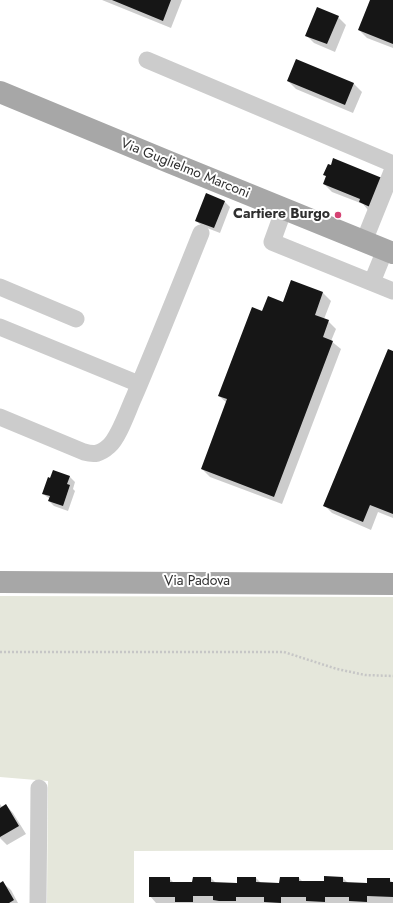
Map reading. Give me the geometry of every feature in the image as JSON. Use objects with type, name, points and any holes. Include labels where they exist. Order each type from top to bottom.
[{"type":"main road","name":"Via Guglielmo Marconi","points":[[0,92],[119,142],[389,251]]},
{"type":"main road","name":"Via Padova","points":[[0,582],[393,584]]},
{"type":"street","points":[[147,60],[393,164]]},
{"type":"street","points":[[364,241],[393,169]]},
{"type":"street","points":[[284,209],[272,242],[393,291]]},
{"type":"street","points":[[0,417],[84,452],[92,454],[101,452],[110,445],[119,430],[139,384],[201,233]]},
{"type":"street","points":[[372,282],[389,251]]},
{"type":"street","points":[[0,287],[76,319]]},
{"type":"street","points":[[0,327],[139,384]]},
{"type":"street","points":[[38,903],[39,788]]},
{"type":"path","points":[[0,652],[284,652],[337,669],[365,675],[393,676]]},
{"type":"shaded area","points":[[0,596],[393,597],[393,850],[134,851],[134,903],[47,903],[48,781],[0,777]]},
{"type":"building","points":[[112,0],[171,0],[163,21]]},
{"type":"building","points":[[370,0],[393,0],[393,44],[358,30]]},
{"type":"building","points":[[317,7],[339,16],[327,44],[305,36]]},
{"type":"building","points":[[296,59],[354,83],[345,105],[287,81]]},
{"type":"building","points":[[333,158],[382,178],[370,207],[359,202],[360,199],[323,184],[326,176],[323,175],[328,164],[331,165]]},
{"type":"building","points":[[206,193],[225,201],[214,228],[195,221]]},
{"type":"building","points":[[291,280],[323,292],[315,315],[329,320],[323,337],[333,341],[274,497],[201,469],[227,399],[218,396],[252,307],[262,311],[268,296],[283,302]]},
{"type":"building","points":[[388,349],[393,351],[393,514],[370,505],[363,522],[323,506]]},
{"type":"building","points":[[53,470],[70,476],[67,484],[70,485],[63,506],[48,501],[50,496],[42,494],[48,477],[50,478]]},
{"type":"building","points":[[6,804],[19,826],[0,837],[0,808]]},
{"type":"building","points":[[324,876],[343,877],[343,882],[367,883],[367,878],[390,878],[390,882],[393,882],[393,897],[367,896],[367,902],[349,901],[349,897],[325,897],[325,902],[306,901],[306,897],[281,897],[281,903],[264,902],[264,897],[236,897],[236,901],[219,901],[213,900],[213,896],[193,896],[193,902],[175,902],[175,897],[149,897],[149,877],[170,877],[170,882],[192,882],[193,877],[211,877],[211,882],[237,883],[237,877],[256,877],[256,882],[279,883],[280,877],[299,877],[299,881],[324,881]]},
{"type":"building","points":[[3,881],[14,900],[9,903],[0,903],[0,883]]},
{"type":"place","name":"Cartiere Burgo","points":[[338,215]]}]
